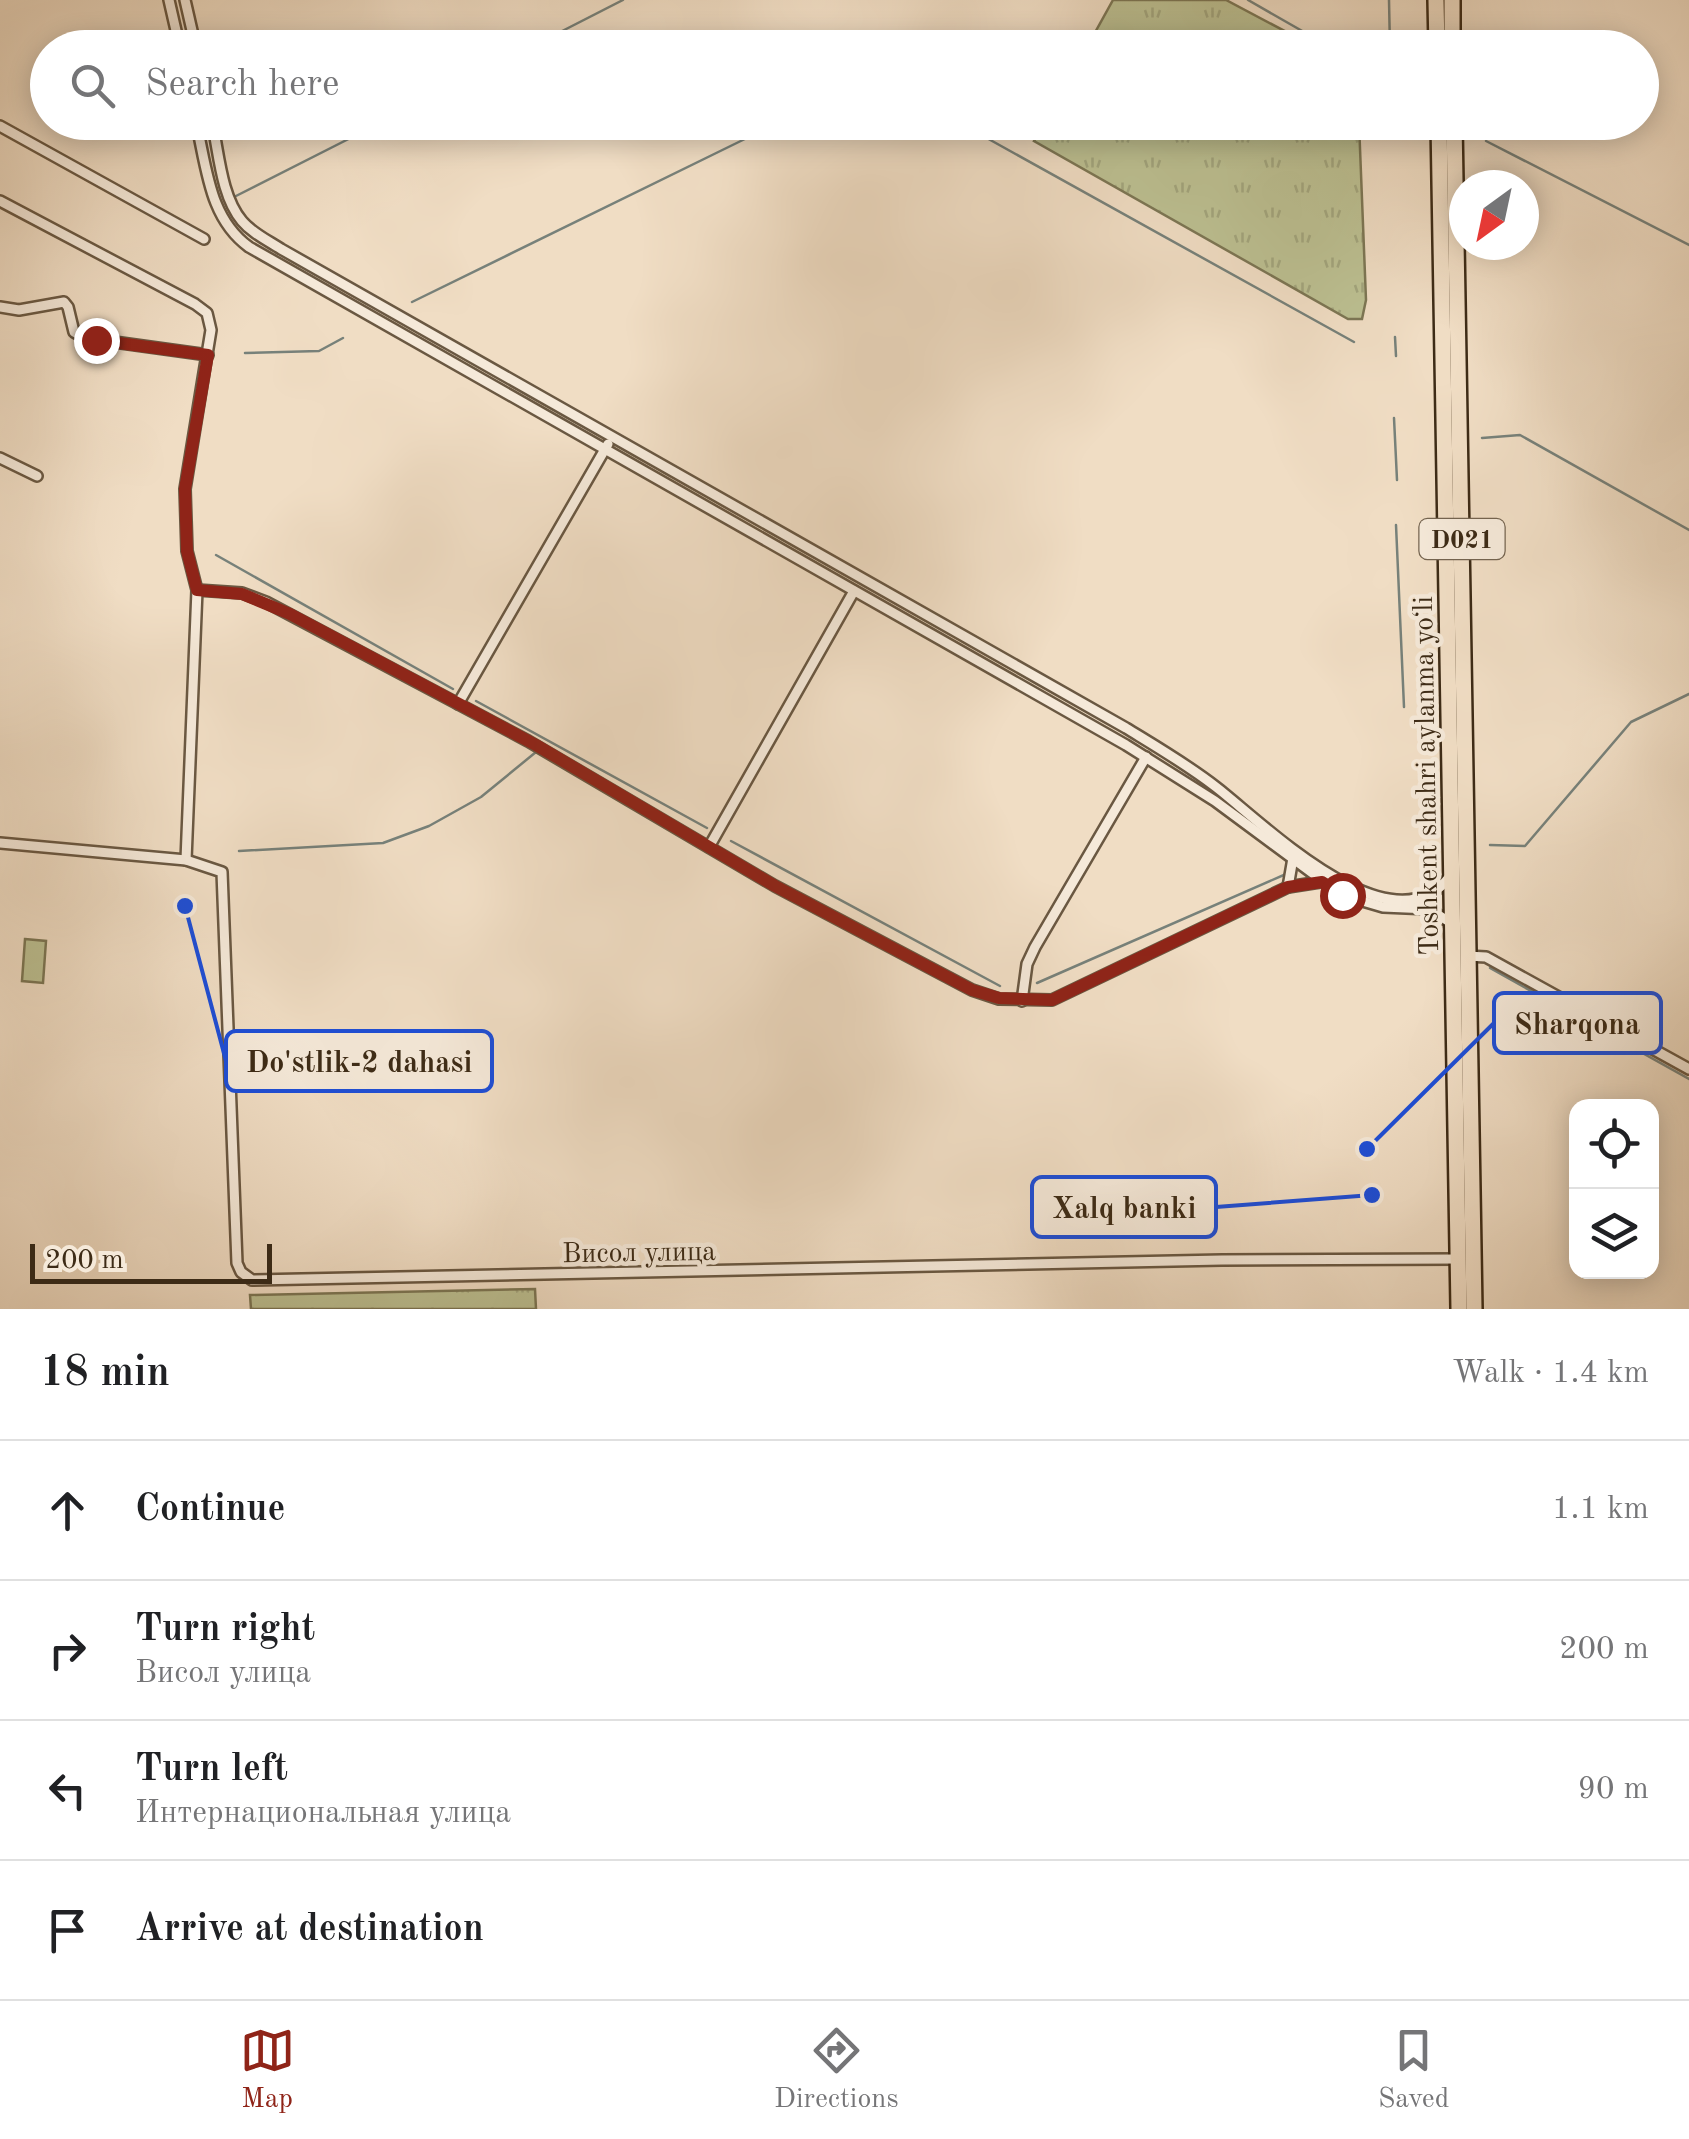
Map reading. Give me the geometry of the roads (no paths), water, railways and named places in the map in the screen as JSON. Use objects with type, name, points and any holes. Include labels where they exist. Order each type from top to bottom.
[{"type":"highway","points":[[1436,0],[1437,30]]},
{"type":"highway","points":[[1452,0],[1452,30]]},
{"type":"highway","name":"Toshkent shahri aylanma yoʻli","points":[[1439,140],[1467,956],[1474,1309]]},
{"type":"highway","name":"Toshkent shahri aylanma yoʻli","points":[[1454,140],[1452,874],[1459,1309]]},
{"type":"street","points":[[169,0],[176,30]]},
{"type":"street","points":[[185,0],[192,30]]},
{"type":"street","points":[[0,126],[204,239]]},
{"type":"street","points":[[200,140],[218,212],[244,244],[1146,757],[1342,895],[1371,905],[1429,909],[1453,924]]},
{"type":"street","points":[[216,140],[227,192],[242,221],[253,231],[1159,748],[1212,784],[1328,875],[1350,888],[1380,897],[1418,898],[1436,892],[1452,874]]},
{"type":"street","points":[[0,201],[207,312],[211,330],[185,489],[187,551],[197,590],[186,860],[0,844]]},
{"type":"street","points":[[244,244],[253,231]]},
{"type":"street","points":[[0,306],[19,310],[64,302],[74,332],[85,338],[208,355]]},
{"type":"street","points":[[458,704],[612,437]]},
{"type":"street","points":[[0,458],[37,476]]},
{"type":"street","points":[[197,590],[254,597],[539,747],[775,886],[972,990],[1022,1001],[1052,1000],[1288,887],[1322,882]]},
{"type":"street","points":[[709,847],[854,591]]},
{"type":"street","points":[[960,650],[967,637]]},
{"type":"street","points":[[1022,1001],[1027,964],[1035,947],[1146,757]]},
{"type":"street","points":[[1288,887],[1293,858]]},
{"type":"street","name":"Висол улица","points":[[186,860],[222,872],[224,882],[237,1259],[241,1272],[252,1280],[1202,1260],[1458,1259]]},
{"type":"street","points":[[1467,956],[1486,957],[1689,1069]]},
{"type":"waterway","points":[[564,30],[623,0]]},
{"type":"waterway","points":[[1248,0],[1300,30]]},
{"type":"waterway","points":[[1389,0],[1390,30]]},
{"type":"waterway","points":[[234,197],[346,140]]},
{"type":"waterway","points":[[412,302],[743,140]]},
{"type":"waterway","points":[[990,140],[1354,342]]},
{"type":"waterway","points":[[1486,141],[1689,245]]},
{"type":"waterway","points":[[1395,337],[1396,356]]},
{"type":"waterway","points":[[245,353],[319,351],[343,338]]},
{"type":"waterway","points":[[1394,418],[1397,480]]},
{"type":"waterway","points":[[1482,438],[1520,435],[1689,530]]},
{"type":"waterway","points":[[1396,525],[1404,707]]},
{"type":"waterway","points":[[216,555],[453,689]]},
{"type":"waterway","points":[[1490,845],[1525,846],[1631,722],[1689,694]]},
{"type":"waterway","points":[[476,701],[707,828]]},
{"type":"waterway","points":[[239,851],[383,843],[429,826],[481,797],[536,752]]},
{"type":"waterway","points":[[731,841],[1000,986]]},
{"type":"waterway","points":[[1037,983],[1286,874]]},
{"type":"waterway","points":[[1490,968],[1689,1079]]},
{"type":"place","name":"Do'stlik-2 dahasi","points":[[185,906]]},
{"type":"place","name":"Sharqona","points":[[1367,1149]]},
{"type":"place","name":"Xalq banki","points":[[1372,1195]]}]
